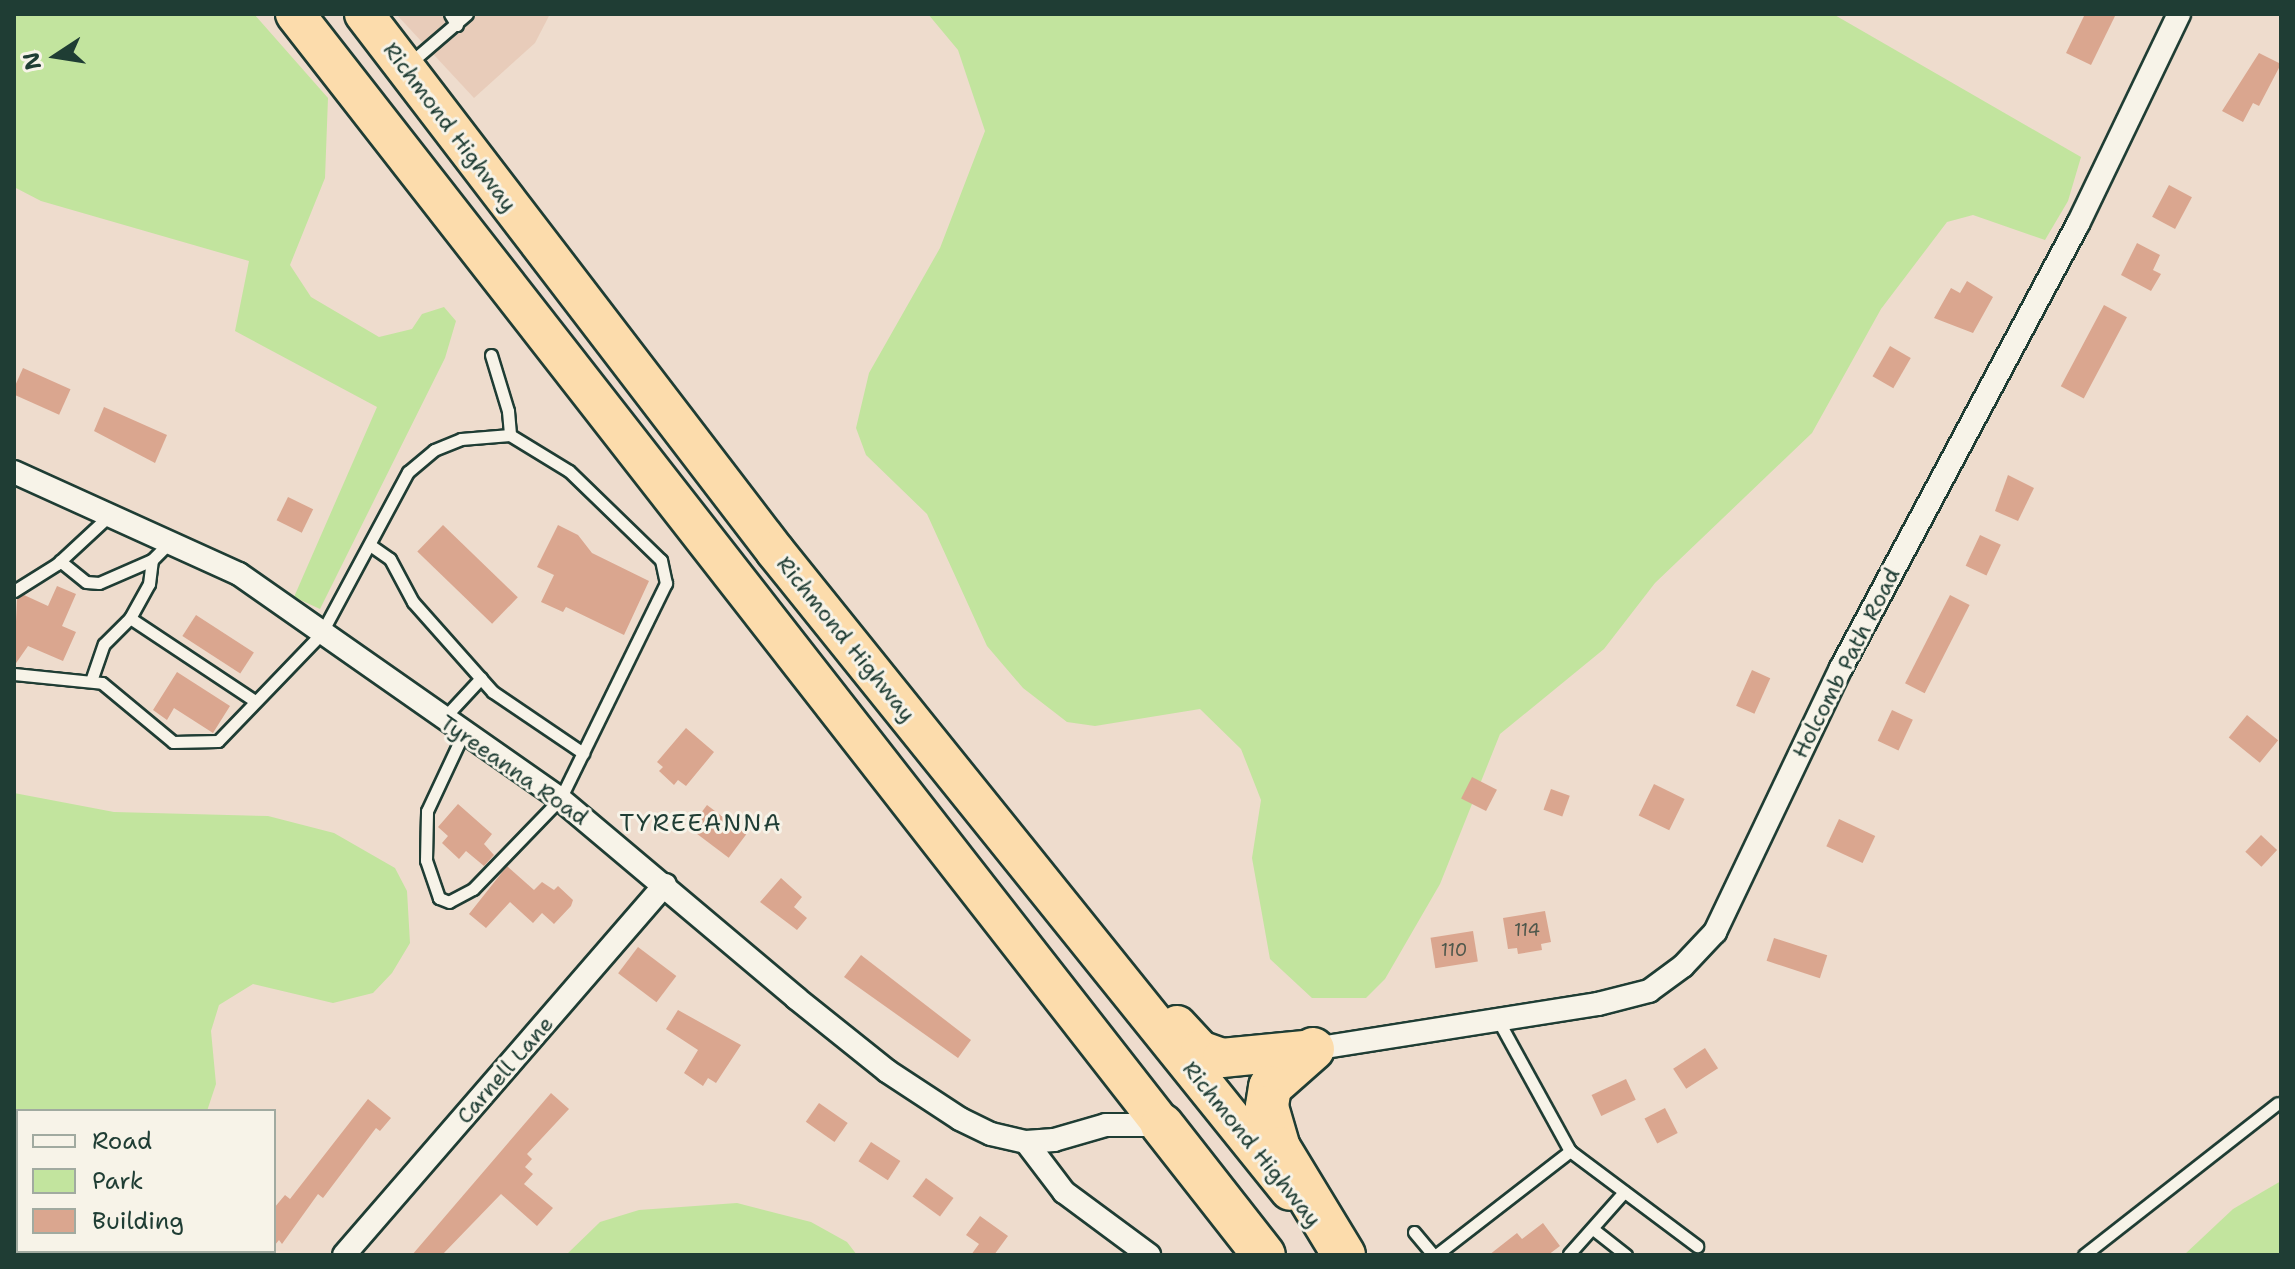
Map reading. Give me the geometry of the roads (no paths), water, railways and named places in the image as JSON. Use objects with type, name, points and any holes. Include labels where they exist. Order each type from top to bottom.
[{"type":"highway","points":[[295,14],[1264,1255]]},
{"type":"highway","points":[[321,14],[366,62],[383,69],[405,67]]},
{"type":"highway","name":"Richmond Highway","points":[[364,14],[699,451],[1343,1255]]},
{"type":"highway","points":[[699,451],[874,647],[1190,1042],[1222,1058],[1313,1049]]},
{"type":"highway","points":[[1313,1049],[1270,1087],[1267,1107],[1279,1148],[1343,1255]]},
{"type":"street","name":"Holcomb Path Road","points":[[1313,1049],[1498,1020],[1649,991],[1683,966],[1715,932],[1841,668],[2078,224],[2179,14]]},
{"type":"street","name":"Tyreeanna Road","points":[[14,472],[239,574],[442,720],[560,799],[910,1087],[976,1128],[1026,1142],[1054,1140],[1106,1125],[1162,1125]]},
{"type":"street","name":"Carnell Lane","points":[[344,1255],[665,885]]},
{"type":"street","points":[[1026,1142],[1064,1192],[1149,1255]]},
{"type":"lane","points":[[450,14],[457,25]]},
{"type":"lane","points":[[405,67],[467,14]]},
{"type":"lane","points":[[491,355],[508,411],[510,435]]},
{"type":"lane","points":[[14,674],[102,683],[173,742],[218,741],[245,719],[255,701],[321,634],[408,472],[434,450],[476,435],[510,435],[569,471],[666,571],[666,583],[560,799],[473,889],[449,902],[439,898],[426,860],[427,811],[463,734]]},
{"type":"lane","points":[[14,591],[60,561],[111,514]]},
{"type":"lane","points":[[60,561],[86,582],[99,583],[152,560],[171,541]]},
{"type":"lane","points":[[370,545],[396,565],[413,602],[493,692],[583,753]]},
{"type":"lane","points":[[91,681],[104,644],[130,618],[149,584],[152,560]]},
{"type":"lane","points":[[130,618],[255,701]]},
{"type":"lane","points":[[442,720],[481,678]]},
{"type":"lane","points":[[1498,1020],[1570,1151],[1697,1246]]},
{"type":"lane","points":[[2084,1255],[2278,1103]]},
{"type":"lane","points":[[1414,1232],[1434,1255],[1570,1151]]},
{"type":"lane","points":[[1569,1254],[1624,1192]]},
{"type":"lane","points":[[1593,1229],[1626,1255]]},
{"type":"district","name":"TYREEANNA","points":[[701,824]]}]
